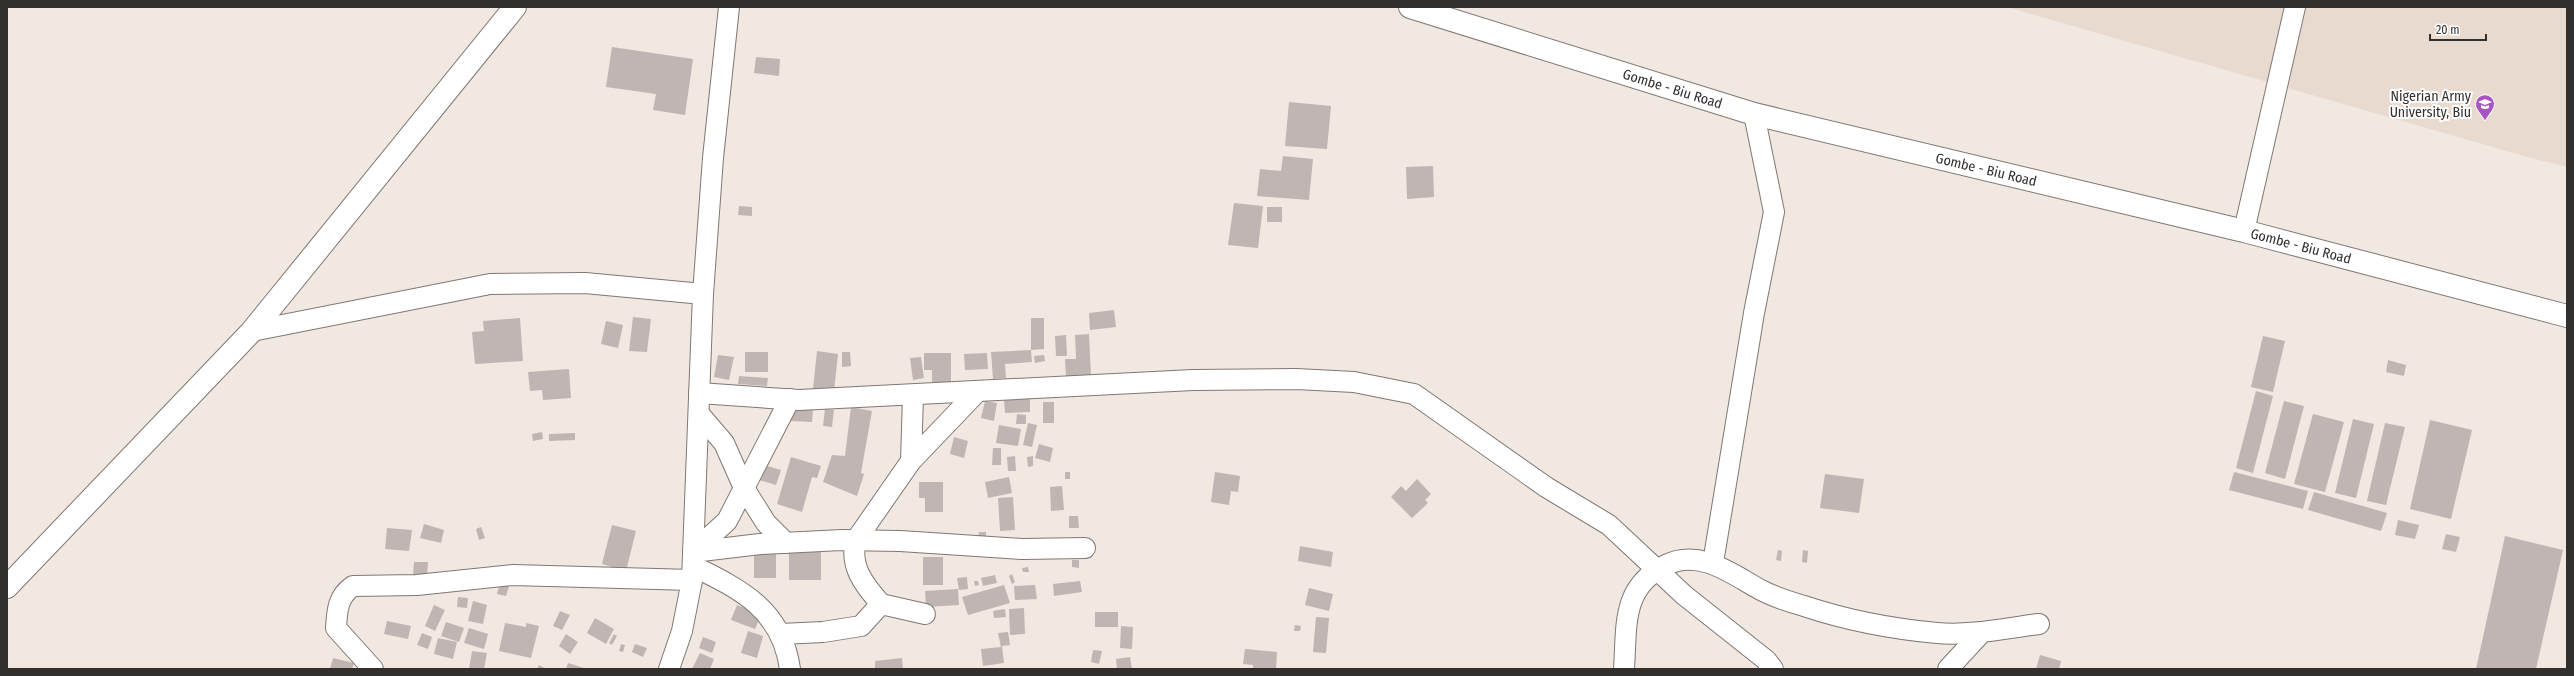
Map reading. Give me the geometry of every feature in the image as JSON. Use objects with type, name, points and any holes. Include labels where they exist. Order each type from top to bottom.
[{"type":"main road","points":[[7,587],[252,331],[515,7]]},
{"type":"main road","name":"Gombe - Biu Road","points":[[1410,7],[1754,114],[2244,232],[2567,316]]},
{"type":"street","points":[[669,669],[682,631],[692,566],[700,415],[699,393],[703,294],[713,158],[729,7]]},
{"type":"street","points":[[2244,232],[2295,7]]},
{"type":"street","points":[[1713,563],[1754,313],[1774,212],[1754,114]]},
{"type":"street","points":[[252,331],[490,284],[585,283],[703,294]]},
{"type":"street","points":[[699,393],[790,399],[913,396],[1193,380],[1296,379],[1354,382],[1414,394],[1546,487],[1609,525],[1684,595],[1766,660],[1773,669]]},
{"type":"street","points":[[925,614],[881,604],[857,573],[853,553],[856,540],[911,461],[977,392]]},
{"type":"street","points":[[911,461],[913,396]]},
{"type":"street","points":[[692,566],[727,521],[790,399]]},
{"type":"street","points":[[700,415],[724,443],[744,488],[766,523],[786,543]]},
{"type":"street","points":[[373,669],[336,628],[337,607],[346,591],[353,586],[417,585],[513,575],[692,566],[786,543],[856,540],[1022,549],[1085,548]]},
{"type":"street","points":[[1624,669],[1627,609],[1639,585],[1667,564],[1689,560],[1713,563],[1763,591],[1804,607],[1860,620],[1938,633],[1982,632],[2039,624]]},
{"type":"street","points":[[692,566],[730,584],[767,613],[781,634],[787,647],[790,669]]},
{"type":"street","points":[[781,634],[823,632],[861,626],[881,604]]},
{"type":"street","points":[[1948,669],[1982,632]]},
{"type":"shaded area","name":"Nigerian Army University, Biu","points":[[2007,7],[2567,7],[2567,167],[2531,158]]},
{"type":"building","points":[[612,47],[693,59],[685,115],[653,110],[656,94],[606,87]]},
{"type":"building","points":[[756,57],[780,59],[779,76],[754,73]]},
{"type":"building","points":[[1289,102],[1331,106],[1327,149],[1285,146]]},
{"type":"building","points":[[1283,156],[1313,159],[1309,200],[1257,196],[1260,169],[1281,171]]},
{"type":"building","points":[[1433,166],[1434,197],[1407,199],[1406,167]]},
{"type":"building","points":[[1234,203],[1263,206],[1258,248],[1228,245]]},
{"type":"building","points":[[739,206],[752,207],[752,216],[738,215]]},
{"type":"building","points":[[1267,207],[1282,207],[1282,222],[1267,222]]},
{"type":"building","points":[[1114,310],[1116,327],[1090,330],[1089,313]]},
{"type":"building","points":[[633,317],[651,319],[647,352],[629,351]]},
{"type":"building","points":[[520,318],[523,361],[475,364],[472,332],[484,331],[483,321]]},
{"type":"building","points":[[1031,318],[1044,318],[1044,349],[1031,350]]},
{"type":"building","points":[[606,321],[623,325],[618,348],[601,344]]},
{"type":"building","points":[[1089,334],[1091,376],[1066,377],[1065,359],[1076,359],[1075,335]]},
{"type":"building","points":[[1066,335],[1067,356],[1056,356],[1055,336]]},
{"type":"building","points":[[2263,336],[2285,341],[2273,392],[2251,387]]},
{"type":"building","points":[[1031,350],[1032,362],[1005,364],[1006,378],[993,379],[991,352]]},
{"type":"building","points":[[817,351],[838,354],[834,391],[813,389]]},
{"type":"building","points":[[745,352],[768,352],[768,372],[745,372]]},
{"type":"building","points":[[842,352],[850,352],[851,366],[842,367]]},
{"type":"building","points":[[924,353],[951,353],[951,382],[932,383],[932,370],[924,370]]},
{"type":"building","points":[[987,353],[988,369],[965,370],[964,354]]},
{"type":"building","points":[[718,355],[734,357],[729,380],[714,377]]},
{"type":"building","points":[[1044,355],[1045,361],[1035,363],[1034,356]]},
{"type":"building","points":[[921,357],[924,378],[913,380],[910,358]]},
{"type":"building","points":[[2388,360],[2406,365],[2404,376],[2386,372]]},
{"type":"building","points":[[569,369],[571,398],[543,400],[542,390],[530,391],[528,372]]},
{"type":"building","points":[[739,376],[768,378],[767,386],[738,384]]},
{"type":"building","points":[[2256,391],[2273,396],[2253,473],[2236,468]]},
{"type":"building","points":[[1030,399],[1030,412],[1005,413],[1004,400]]},
{"type":"building","points":[[985,401],[997,403],[994,421],[981,418]]},
{"type":"building","points":[[2284,401],[2304,406],[2285,479],[2265,473]]},
{"type":"building","points":[[1043,402],[1054,402],[1054,423],[1043,423]]},
{"type":"building","points":[[792,407],[813,409],[812,422],[791,421]]},
{"type":"building","points":[[851,407],[872,411],[861,473],[864,474],[857,496],[823,482],[832,455],[845,456]]},
{"type":"building","points":[[825,409],[834,410],[832,427],[823,426]]},
{"type":"building","points":[[1017,414],[1026,415],[1026,424],[1016,424]]},
{"type":"building","points":[[2313,414],[2344,422],[2325,492],[2294,484]]},
{"type":"building","points":[[2353,419],[2374,424],[2356,498],[2335,493]]},
{"type":"building","points":[[2430,420],[2472,430],[2451,519],[2410,509]]},
{"type":"building","points":[[1028,423],[1037,425],[1032,447],[1023,445]]},
{"type":"building","points":[[2385,423],[2405,427],[2386,505],[2367,501]]},
{"type":"building","points":[[999,425],[1021,429],[1018,446],[996,443]]},
{"type":"building","points":[[542,432],[543,439],[533,441],[532,434]]},
{"type":"building","points":[[575,433],[575,440],[549,441],[549,434]]},
{"type":"building","points":[[954,437],[968,441],[964,458],[950,454]]},
{"type":"building","points":[[1039,444],[1053,448],[1050,462],[1035,458]]},
{"type":"building","points":[[993,448],[1001,448],[1001,465],[992,465]]},
{"type":"building","points":[[1015,456],[1016,471],[1008,471],[1007,457]]},
{"type":"building","points":[[1033,456],[1033,466],[1028,467],[1027,457]]},
{"type":"building","points":[[791,457],[821,466],[817,478],[812,477],[802,512],[777,504]]},
{"type":"building","points":[[760,464],[781,470],[776,485],[756,479]]},
{"type":"building","points":[[1065,472],[1070,472],[1070,479],[1065,479]]},
{"type":"building","points":[[1215,472],[1240,476],[1238,492],[1231,491],[1229,505],[1211,502]]},
{"type":"building","points":[[2234,472],[2308,491],[2303,509],[2229,490]]},
{"type":"building","points":[[1825,474],[1864,479],[1859,513],[1820,508]]},
{"type":"building","points":[[1009,477],[1012,493],[988,498],[985,482]]},
{"type":"building","points":[[1417,479],[1431,494],[1425,500],[1428,503],[1412,518],[1391,497],[1401,486],[1406,491]]},
{"type":"building","points":[[919,482],[943,482],[943,512],[925,512],[925,498],[919,498]]},
{"type":"building","points":[[1062,486],[1064,510],[1051,511],[1050,487]]},
{"type":"building","points":[[2314,492],[2387,513],[2381,531],[2308,510]]},
{"type":"building","points":[[1013,497],[1015,530],[1000,531],[998,498]]},
{"type":"building","points":[[1069,516],[1078,516],[1079,528],[1069,528]]},
{"type":"building","points":[[2398,520],[2419,525],[2415,539],[2395,535]]},
{"type":"building","points":[[424,524],[444,530],[441,543],[420,538]]},
{"type":"building","points":[[612,525],[636,531],[626,571],[602,564]]},
{"type":"building","points":[[481,527],[485,538],[479,540],[476,529]]},
{"type":"building","points":[[387,528],[412,530],[409,551],[385,549]]},
{"type":"building","points":[[979,532],[986,532],[986,539],[978,539]]},
{"type":"building","points":[[2446,534],[2460,537],[2456,552],[2442,549]]},
{"type":"building","points":[[2505,536],[2563,550],[2536,669],[2476,669]]},
{"type":"building","points":[[1300,546],[1333,552],[1331,567],[1298,561]]},
{"type":"building","points":[[789,550],[821,550],[821,580],[789,580]]},
{"type":"building","points":[[1778,550],[1782,551],[1781,561],[1776,560]]},
{"type":"building","points":[[1803,550],[1808,551],[1807,563],[1802,562]]},
{"type":"building","points":[[754,553],[776,553],[776,578],[754,578]]},
{"type":"building","points":[[923,557],[943,557],[943,585],[923,585]]},
{"type":"building","points":[[1072,560],[1079,560],[1079,568],[1072,567]]},
{"type":"building","points":[[414,562],[428,562],[427,576],[413,575]]},
{"type":"building","points":[[1028,567],[1029,572],[1023,572],[1022,568]]},
{"type":"building","points":[[1012,574],[1015,582],[1012,584],[1009,576]]},
{"type":"building","points":[[995,575],[997,583],[983,586],[981,578]]},
{"type":"building","points":[[967,577],[968,589],[959,590],[957,578]]},
{"type":"building","points":[[974,581],[978,581],[979,585],[975,586]]},
{"type":"building","points":[[1080,581],[1082,592],[1054,596],[1053,584]]},
{"type":"building","points":[[500,583],[509,586],[506,596],[497,594]]},
{"type":"building","points":[[1004,585],[1010,603],[968,615],[962,597]]},
{"type":"building","points":[[1035,585],[1037,599],[1015,600],[1014,586]]},
{"type":"building","points":[[1309,588],[1333,594],[1329,611],[1305,605]]},
{"type":"building","points":[[958,589],[959,605],[926,607],[925,591]]},
{"type":"building","points":[[458,597],[468,598],[467,608],[457,607]]},
{"type":"building","points":[[473,601],[487,605],[483,624],[468,621]]},
{"type":"building","points":[[434,605],[445,610],[435,631],[425,626]]},
{"type":"building","points":[[737,605],[761,615],[755,629],[731,620]]},
{"type":"building","points":[[1024,608],[1025,634],[1010,635],[1009,609]]},
{"type":"building","points":[[1005,609],[1006,617],[994,618],[993,611]]},
{"type":"building","points":[[560,611],[570,615],[562,630],[553,626]]},
{"type":"building","points":[[1095,612],[1118,612],[1118,627],[1095,627]]},
{"type":"building","points":[[1316,617],[1329,618],[1326,653],[1313,652]]},
{"type":"building","points":[[595,618],[614,629],[606,644],[587,633]]},
{"type":"building","points":[[387,621],[411,626],[408,639],[384,634]]},
{"type":"building","points":[[446,622],[464,628],[459,642],[441,636]]},
{"type":"building","points":[[505,623],[526,627],[526,623],[539,626],[531,658],[499,651]]},
{"type":"building","points":[[1295,625],[1301,626],[1300,631],[1294,631]]},
{"type":"building","points":[[1121,626],[1133,627],[1132,649],[1120,648]]},
{"type":"building","points":[[469,628],[488,634],[484,649],[464,643]]},
{"type":"building","points":[[748,631],[763,636],[757,658],[741,653]]},
{"type":"building","points":[[1008,632],[1010,645],[1002,646],[1004,663],[983,666],[981,649],[1001,647],[998,633]]},
{"type":"building","points":[[422,633],[432,637],[428,649],[417,645]]},
{"type":"building","points":[[566,634],[578,642],[570,654],[559,646]]},
{"type":"building","points":[[614,634],[617,636],[612,645],[609,643]]},
{"type":"building","points":[[703,637],[716,642],[712,653],[699,648]]},
{"type":"building","points":[[438,638],[457,642],[453,659],[434,654]]},
{"type":"building","points":[[621,644],[625,645],[623,652],[619,651]]},
{"type":"building","points":[[635,644],[647,648],[643,657],[632,652]]},
{"type":"building","points":[[1245,649],[1277,652],[1276,669],[1253,669],[1253,665],[1243,664]]},
{"type":"building","points":[[1093,650],[1102,651],[1099,664],[1091,662]]},
{"type":"building","points":[[472,651],[487,653],[484,669],[469,669]]},
{"type":"building","points":[[700,653],[714,659],[710,669],[692,669]]},
{"type":"building","points":[[2040,655],[2061,661],[2059,669],[2036,669]]},
{"type":"building","points":[[1130,657],[1132,669],[1117,669],[1116,659]]},
{"type":"building","points":[[333,658],[354,663],[352,669],[330,669]]},
{"type":"building","points":[[902,658],[903,669],[875,669],[875,661]]},
{"type":"building","points":[[568,663],[587,669],[566,669]]},
{"type":"building","points":[[539,665],[546,669],[537,669]]},
{"type":"place","name":"Nigerian Army University, Biu","points":[[2485,121]]}]
